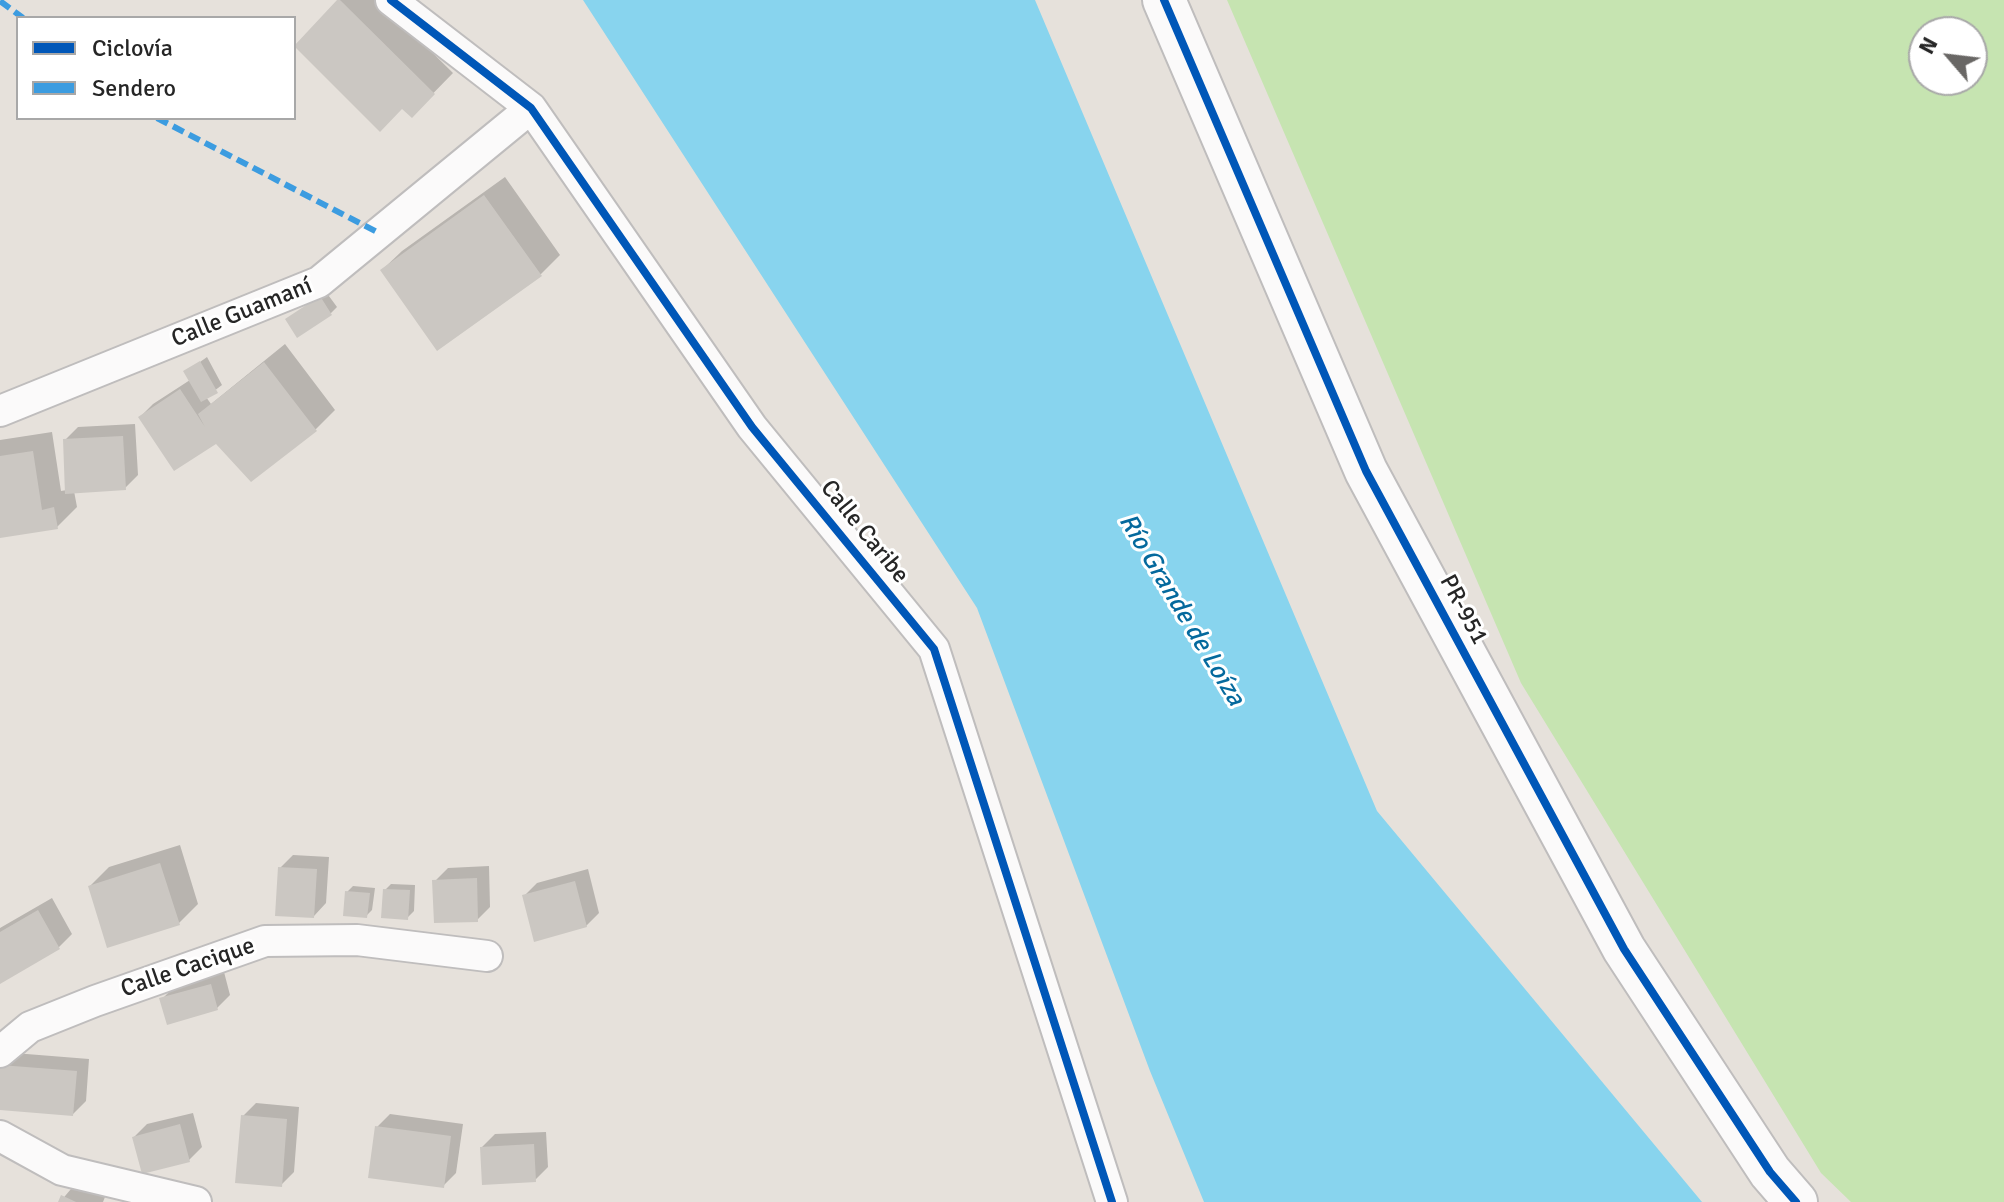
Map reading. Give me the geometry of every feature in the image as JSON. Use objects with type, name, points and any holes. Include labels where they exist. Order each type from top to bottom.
[{"type":"street","name":"Calle Caribe","points":[[391,0],[531,108],[752,427],[934,649],[1112,1202]]},
{"type":"street","name":"PR-951","points":[[1164,0],[1366,471],[1624,949],[1770,1172],[1796,1202]]},
{"type":"street","name":"Calle Guamaní","points":[[0,411],[319,282],[531,108]]},
{"type":"street","name":"Calle Cacique","points":[[0,1052],[30,1027],[265,941],[357,940],[487,956]]},
{"type":"street","points":[[0,1136],[62,1170],[196,1202]]},
{"type":"green space","points":[[1227,0],[2004,0],[2004,1202],[1851,1202],[1821,1173],[1521,683]]},
{"type":"water","name":"Río Grande de Loíza","points":[[583,0],[1035,0],[1377,811],[1702,1202],[1204,1202],[1150,1071],[977,608]]},
{"type":"building","points":[[340,0],[435,94],[412,118],[402,109],[380,132],[296,48],[296,44]]},
{"type":"building","points":[[484,195],[542,276],[437,351],[380,270]]},
{"type":"building","points":[[320,296],[332,315],[297,338],[285,319]]},
{"type":"building","points":[[200,361],[218,393],[201,402],[183,371]]},
{"type":"building","points":[[264,362],[317,431],[251,482],[216,444],[174,471],[138,417],[180,389],[205,427],[198,414]]},
{"type":"building","points":[[123,436],[126,490],[65,494],[63,439]]},
{"type":"building","points":[[33,451],[42,510],[54,507],[58,529],[0,538],[0,456]]},
{"type":"building","points":[[160,863],[180,925],[107,948],[88,886]]},
{"type":"building","points":[[278,867],[317,869],[314,918],[275,916]]},
{"type":"building","points":[[477,878],[478,922],[434,923],[432,880]]},
{"type":"building","points":[[575,881],[587,927],[534,942],[522,895]]},
{"type":"building","points":[[383,889],[410,890],[408,920],[381,918]]},
{"type":"building","points":[[345,891],[370,893],[367,918],[343,916]]},
{"type":"building","points":[[38,910],[60,949],[0,984],[0,932]]},
{"type":"building","points":[[211,984],[218,1010],[167,1025],[159,998]]},
{"type":"building","points":[[0,1065],[77,1071],[73,1116],[0,1110]]},
{"type":"building","points":[[241,1115],[287,1119],[282,1187],[235,1183]]},
{"type":"building","points":[[180,1124],[190,1162],[142,1174],[132,1137]]},
{"type":"building","points":[[375,1126],[451,1136],[444,1188],[368,1178]]},
{"type":"building","points":[[534,1144],[536,1182],[482,1185],[480,1147]]},
{"type":"building","points":[[61,1195],[76,1202],[58,1202]]},
{"type":"marked path","points":[[0,1],[20,16]]},
{"type":"marked path","points":[[161,120],[379,233]]},
{"type":"cycle path","points":[[391,0],[531,108],[752,427],[934,649],[1112,1202]]},
{"type":"cycle path","points":[[1164,0],[1366,471],[1624,949],[1770,1172],[1796,1202]]}]
